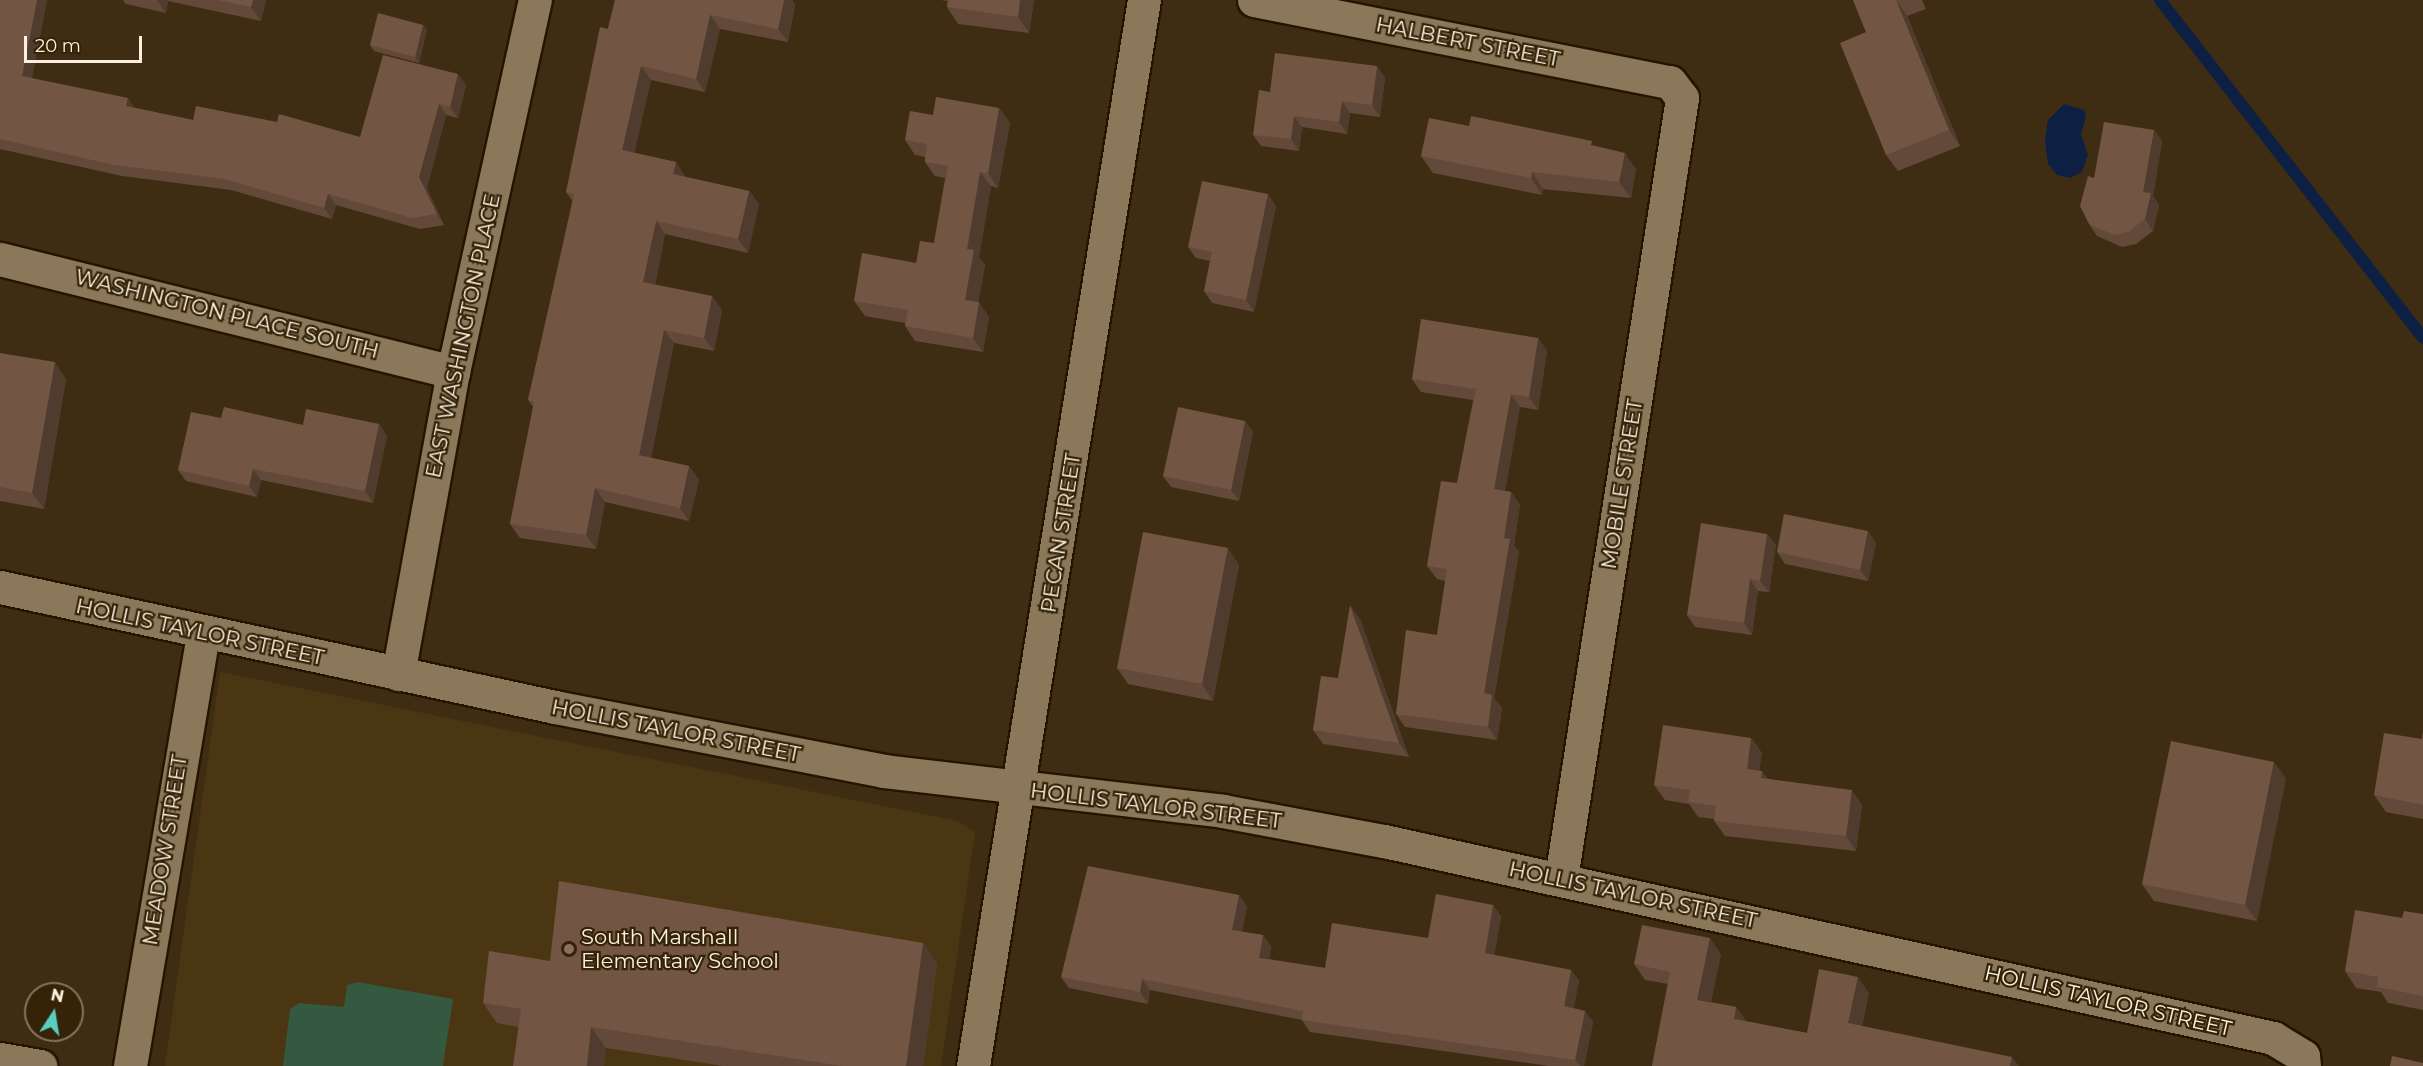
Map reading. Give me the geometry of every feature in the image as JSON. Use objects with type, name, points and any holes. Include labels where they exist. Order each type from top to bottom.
[{"type":"street","name":"EAST WASHINGTON PLACE","points":[[398,674],[453,372],[535,0]]},
{"type":"street","name":"PECAN STREET","points":[[973,1066],[1021,790],[1144,0]]},
{"type":"street","name":"HALBERT STREET","points":[[1254,0],[1670,82],[1678,89]]},
{"type":"street","name":"MOBILE STREET","points":[[1561,879],[1682,98],[1678,89]]},
{"type":"street","name":"WASHINGTON PLACE SOUTH","points":[[0,259],[453,372]]},
{"type":"street","name":"HOLLIS TAYLOR STREET","points":[[0,587],[203,634],[873,769],[1021,790],[1223,811],[1561,879],[2273,1038],[2303,1061]]},
{"type":"street","name":"MEADOW STREET","points":[[130,1066],[203,634]]},
{"type":"street","points":[[0,1059],[40,1066]]},
{"type":"shaded area","name":"South Marshall Elementary School","points":[[220,672],[958,821],[975,832],[941,1066],[165,1066]]},
{"type":"green space","points":[[358,982],[453,999],[443,1066],[283,1066],[290,1009],[299,1003],[344,1007],[347,985]]},
{"type":"water","points":[[2064,104],[2084,110],[2086,117],[2081,134],[2088,155],[2082,172],[2070,178],[2057,175],[2048,164],[2045,140],[2048,120]]},
{"type":"building","points":[[0,0],[37,0],[22,76],[128,98],[126,106],[193,120],[196,106],[277,122],[279,114],[360,137],[383,55],[458,74],[450,107],[439,104],[419,177],[437,214],[412,218],[328,194],[324,208],[224,179],[114,165],[0,139]]},
{"type":"building","points":[[218,0],[253,0],[251,7]]},
{"type":"building","points":[[615,0],[784,0],[778,29],[710,15],[696,79],[641,66],[622,150],[676,162],[673,174],[749,191],[738,239],[656,221],[643,282],[712,296],[704,338],[664,330],[639,455],[689,466],[680,508],[595,488],[586,535],[510,524],[534,402],[528,400],[574,194],[566,192],[600,27],[608,29]]},
{"type":"building","points":[[948,0],[1020,0],[1018,17],[947,7]]},
{"type":"building","points":[[1853,0],[1896,0],[1949,130],[1886,155],[1840,43],[1866,32]]},
{"type":"building","points":[[378,13],[423,25],[415,57],[370,45]]},
{"type":"building","points":[[1275,53],[1377,66],[1372,105],[1342,101],[1339,122],[1294,116],[1291,139],[1253,135],[1259,90],[1270,92]]},
{"type":"building","points":[[936,97],[999,108],[988,173],[980,172],[967,249],[974,250],[965,300],[979,302],[973,338],[905,326],[908,310],[854,301],[862,253],[916,263],[920,241],[934,243],[948,166],[925,162],[927,144],[905,140],[910,111],[933,115]]},
{"type":"building","points":[[1471,116],[1592,141],[1591,145],[1625,153],[1619,182],[1532,172],[1531,178],[1421,156],[1429,118],[1469,126]]},
{"type":"building","points":[[2104,122],[2154,130],[2143,192],[2151,193],[2145,219],[2128,232],[2114,235],[2089,224],[2080,206],[2088,176],[2094,178]]},
{"type":"building","points":[[1202,181],[1268,194],[1246,300],[1204,291],[1212,252],[1188,247]]},
{"type":"building","points":[[1421,319],[1538,338],[1529,397],[1511,394],[1494,489],[1511,492],[1504,538],[1510,539],[1484,693],[1492,695],[1488,727],[1396,714],[1406,630],[1437,635],[1447,569],[1427,566],[1441,481],[1457,483],[1476,389],[1412,379]]},
{"type":"building","points":[[0,353],[55,362],[32,493],[0,487]]},
{"type":"building","points":[[224,407],[303,425],[306,409],[379,424],[365,491],[253,469],[249,486],[178,470],[191,412],[221,418]]},
{"type":"building","points":[[1178,407],[1245,421],[1231,490],[1163,476]]},
{"type":"building","points":[[1784,514],[1868,531],[1860,570],[1777,552]]},
{"type":"building","points":[[1701,523],[1767,534],[1760,581],[1750,579],[1744,623],[1687,615]]},
{"type":"building","points":[[1143,532],[1228,548],[1202,684],[1117,668]]},
{"type":"building","points":[[1350,605],[1399,743],[1313,730],[1321,676],[1338,678]]},
{"type":"building","points":[[1663,725],[1751,738],[1747,769],[1762,771],[1761,778],[1852,790],[1846,836],[1714,821],[1716,806],[1688,802],[1690,790],[1654,785]]},
{"type":"building","points":[[2423,731],[2423,805],[2374,795],[2384,733],[2422,739]]},
{"type":"building","points":[[2171,741],[2274,762],[2245,905],[2142,884]]},
{"type":"building","points":[[1088,866],[1239,895],[1232,930],[1263,935],[1259,958],[1325,968],[1332,923],[1428,938],[1436,894],[1493,905],[1485,953],[1571,970],[1564,1006],[1585,1011],[1575,1060],[1302,1020],[1303,1011],[1142,979],[1140,992],[1061,977]]},
{"type":"building","points":[[559,881],[923,943],[906,1066],[842,1066],[591,1027],[587,1066],[513,1066],[521,1009],[483,1003],[489,951],[550,961]]},
{"type":"building","points":[[2355,910],[2402,918],[2404,911],[2423,914],[2423,996],[2377,987],[2378,977],[2345,971]]},
{"type":"building","points":[[1642,925],[1710,938],[1697,1000],[1736,1007],[1734,1019],[1807,1033],[1819,969],[1858,977],[1848,1023],[2012,1057],[2010,1066],[1652,1066],[1670,972],[1634,964]]},
{"type":"building","points":[[2392,1056],[2423,1063],[2423,1066],[2390,1066]]},
{"type":"waterway","points":[[2160,0],[2423,338]]},
{"type":"place","name":"South Marshall Elementary School","points":[[569,949]]}]
